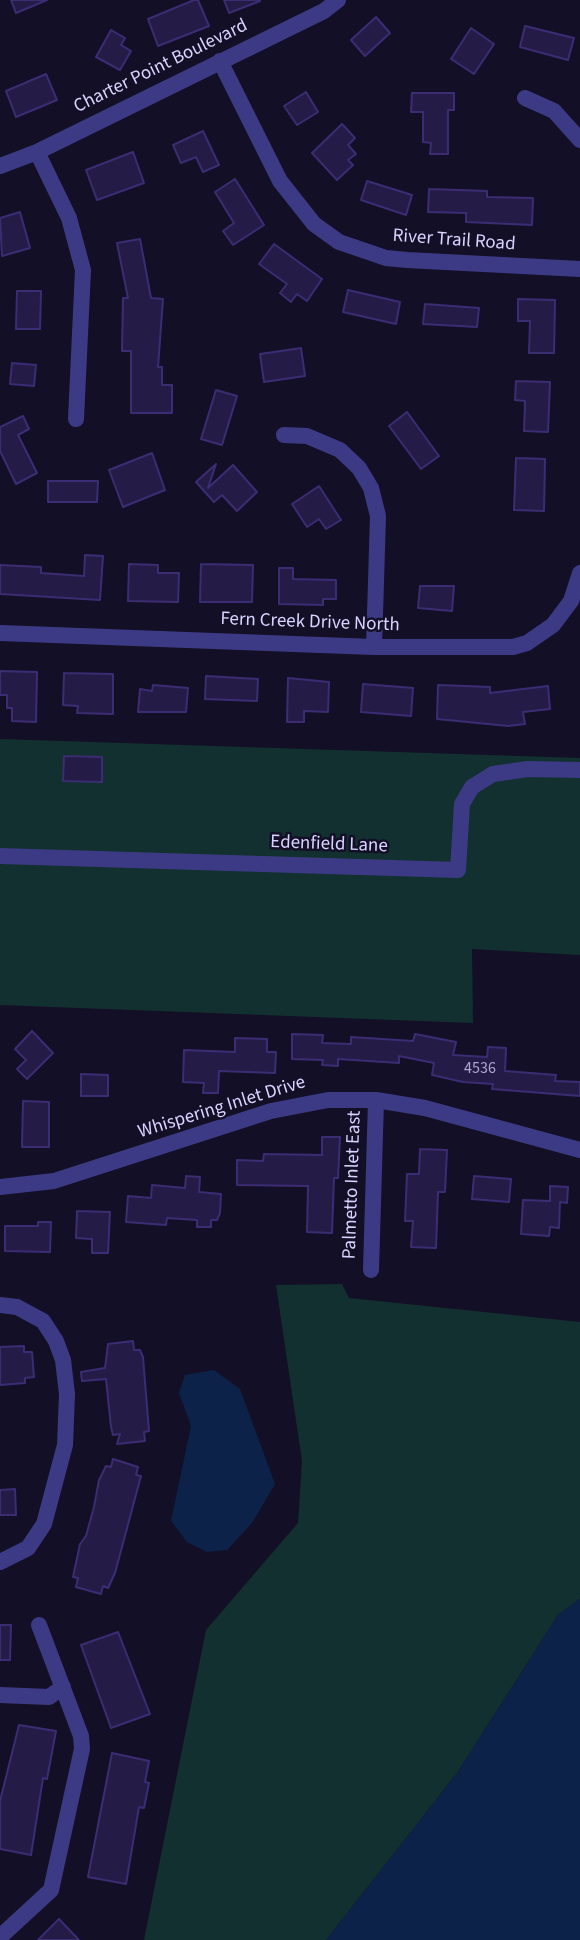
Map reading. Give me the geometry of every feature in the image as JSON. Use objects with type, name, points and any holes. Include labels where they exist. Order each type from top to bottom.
[{"type":"street","name":"Charter Point Boulevard","points":[[0,166],[37,152],[324,11],[338,0]]},
{"type":"street","name":"River Trail Road","points":[[220,61],[280,181],[313,224],[339,242],[386,258],[580,270]]},
{"type":"street","points":[[525,98],[554,111],[580,141]]},
{"type":"street","points":[[37,152],[69,218],[83,270],[76,419]]},
{"type":"street","points":[[284,435],[307,436],[340,450],[359,468],[371,488],[377,516],[374,647]]},
{"type":"street","name":"Fern Creek Drive North","points":[[0,632],[374,647],[513,648],[527,643],[553,625],[577,588],[580,573]]},
{"type":"street","name":"Edenfield Lane","points":[[0,856],[458,870],[462,804],[472,787],[493,774],[528,769],[580,770]]},
{"type":"street","name":"Whispering Inlet Drive","points":[[0,1187],[54,1181],[301,1103],[350,1099],[376,1100],[425,1108],[580,1150]]},
{"type":"street","name":"Palmetto Inlet East","points":[[371,1270],[376,1100]]},
{"type":"street","points":[[0,1305],[17,1307],[43,1321],[56,1341],[63,1360],[67,1394],[63,1458],[44,1524],[28,1548],[0,1562]]},
{"type":"street","points":[[0,1937],[51,1890],[82,1749],[81,1736],[39,1625]]},
{"type":"street","points":[[0,1695],[49,1697],[63,1687]]},
{"type":"green space","points":[[0,739],[580,758],[580,955],[472,949],[473,1023],[0,1005]]},
{"type":"green space","points":[[342,1284],[349,1298],[580,1322],[580,1599],[558,1615],[457,1773],[326,1940],[144,1940],[206,1630],[298,1523],[302,1461],[276,1285]]},
{"type":"water","points":[[214,1370],[240,1389],[275,1484],[252,1523],[227,1550],[207,1552],[187,1542],[171,1521],[191,1426],[179,1393],[185,1375]]},
{"type":"water","points":[[580,1599],[580,1940],[326,1940],[457,1773],[558,1615]]},
{"type":"building","points":[[11,0],[47,0],[16,13]]},
{"type":"building","points":[[198,0],[209,26],[158,46],[148,19]]},
{"type":"building","points":[[224,0],[260,0],[260,1],[229,13]]},
{"type":"building","points":[[376,17],[390,33],[365,56],[351,40]]},
{"type":"building","points":[[525,26],[574,38],[568,60],[520,47]]},
{"type":"building","points":[[471,28],[494,44],[474,74],[451,59]]},
{"type":"building","points":[[111,30],[125,38],[121,45],[131,51],[120,70],[96,57]]},
{"type":"building","points":[[46,74],[57,100],[16,117],[6,91]]},
{"type":"building","points":[[306,92],[318,112],[297,125],[284,106]]},
{"type":"building","points":[[412,93],[454,93],[454,110],[448,110],[448,154],[430,154],[431,143],[423,142],[423,112],[411,112]]},
{"type":"building","points":[[342,124],[355,138],[348,145],[356,154],[348,160],[353,165],[337,180],[312,153]]},
{"type":"building","points":[[203,131],[219,165],[203,172],[196,157],[181,163],[173,145]]},
{"type":"building","points":[[133,152],[144,183],[97,200],[86,170]]},
{"type":"building","points":[[235,179],[264,225],[233,245],[223,231],[234,223],[215,192]]},
{"type":"building","points":[[367,181],[412,195],[406,215],[361,200]]},
{"type":"building","points":[[429,189],[487,191],[487,197],[533,198],[532,225],[466,222],[466,213],[428,212]]},
{"type":"building","points":[[20,212],[30,248],[2,256],[0,218]]},
{"type":"building","points":[[140,239],[151,298],[163,299],[158,367],[162,367],[162,385],[172,385],[172,413],[131,413],[131,351],[122,351],[123,298],[128,298],[117,243]]},
{"type":"building","points":[[274,244],[322,279],[307,301],[297,294],[291,302],[280,293],[287,284],[259,264]]},
{"type":"building","points":[[348,290],[400,302],[396,324],[343,312]]},
{"type":"building","points":[[17,291],[41,291],[40,329],[16,329]]},
{"type":"building","points":[[518,299],[555,300],[554,353],[529,353],[530,321],[518,321]]},
{"type":"building","points":[[425,304],[479,308],[477,327],[423,324]]},
{"type":"building","points":[[301,348],[305,376],[264,382],[260,354]]},
{"type":"building","points":[[12,363],[36,365],[34,386],[10,384]]},
{"type":"building","points":[[516,381],[550,382],[548,432],[524,431],[525,401],[515,400]]},
{"type":"building","points":[[216,390],[237,396],[222,445],[201,439]]},
{"type":"building","points":[[407,412],[439,456],[421,469],[389,426]]},
{"type":"building","points":[[23,416],[29,429],[18,435],[37,473],[16,484],[0,451],[0,427]]},
{"type":"building","points":[[152,453],[165,490],[123,507],[109,470]]},
{"type":"building","points":[[516,458],[545,459],[544,511],[514,510]]},
{"type":"building","points":[[216,464],[208,488],[233,465],[257,492],[237,511],[222,495],[214,502],[196,482]]},
{"type":"building","points":[[48,481],[98,481],[97,502],[48,502]]},
{"type":"building","points":[[319,486],[341,520],[326,529],[319,519],[307,527],[292,504]]},
{"type":"building","points":[[85,555],[103,556],[100,600],[0,594],[0,565],[41,567],[41,573],[84,576]]},
{"type":"building","points":[[129,564],[158,565],[158,573],[179,573],[178,602],[128,601]]},
{"type":"building","points":[[201,564],[253,565],[252,602],[200,602]]},
{"type":"building","points":[[279,568],[293,568],[293,579],[336,580],[336,599],[323,599],[323,605],[279,604]]},
{"type":"building","points":[[420,586],[454,586],[452,611],[418,608]]},
{"type":"building","points":[[0,671],[37,672],[36,722],[12,721],[12,708],[7,708],[7,695],[0,695]]},
{"type":"building","points":[[64,673],[113,674],[113,714],[77,713],[78,706],[63,705]]},
{"type":"building","points":[[206,676],[258,679],[257,701],[205,699]]},
{"type":"building","points":[[288,678],[329,682],[328,712],[304,711],[304,722],[287,722]]},
{"type":"building","points":[[363,684],[413,688],[411,716],[361,712]]},
{"type":"building","points":[[153,685],[188,688],[186,712],[138,712],[140,689],[152,691]]},
{"type":"building","points":[[438,685],[490,687],[490,693],[548,686],[550,709],[523,712],[525,724],[508,726],[437,719]]},
{"type":"building","points":[[64,756],[102,757],[102,782],[63,781]]},
{"type":"building","points":[[32,1031],[53,1053],[27,1079],[17,1069],[26,1060],[15,1049]]},
{"type":"building","points":[[292,1034],[323,1035],[322,1043],[351,1044],[351,1037],[413,1041],[415,1034],[456,1042],[453,1055],[487,1057],[488,1047],[506,1048],[505,1071],[556,1075],[555,1081],[580,1082],[580,1096],[492,1089],[493,1084],[463,1082],[432,1075],[434,1063],[399,1056],[399,1063],[338,1059],[338,1066],[322,1065],[323,1060],[292,1059]]},
{"type":"building","points":[[235,1038],[267,1039],[267,1052],[276,1052],[275,1073],[219,1071],[218,1093],[203,1093],[204,1083],[183,1082],[184,1050],[235,1052]]},
{"type":"building","points":[[81,1074],[108,1075],[108,1096],[81,1096]]},
{"type":"building","points":[[23,1101],[49,1102],[49,1147],[22,1147]]},
{"type":"building","points":[[322,1137],[340,1137],[338,1178],[334,1178],[332,1233],[307,1232],[308,1186],[237,1185],[237,1160],[263,1161],[264,1154],[322,1155]]},
{"type":"building","points":[[420,1149],[447,1150],[445,1192],[438,1192],[436,1248],[411,1247],[413,1221],[405,1221],[407,1174],[419,1174]]},
{"type":"building","points":[[186,1176],[200,1177],[199,1192],[221,1194],[220,1213],[217,1220],[211,1220],[211,1227],[197,1227],[197,1220],[167,1218],[166,1225],[126,1222],[128,1196],[151,1198],[152,1185],[185,1188]]},
{"type":"building","points":[[474,1176],[511,1179],[509,1202],[472,1199]]},
{"type":"building","points":[[550,1186],[568,1187],[567,1203],[560,1202],[559,1228],[550,1227],[549,1236],[521,1234],[523,1200],[550,1201]]},
{"type":"building","points":[[77,1211],[110,1212],[108,1253],[92,1253],[92,1239],[76,1238]]},
{"type":"building","points":[[38,1222],[51,1222],[50,1252],[5,1251],[5,1226],[38,1226]]},
{"type":"building","points":[[133,1341],[134,1350],[140,1350],[143,1357],[149,1431],[144,1432],[145,1441],[117,1444],[120,1434],[113,1435],[106,1379],[82,1381],[81,1372],[105,1368],[108,1344]]},
{"type":"building","points":[[24,1346],[24,1352],[32,1352],[34,1377],[25,1378],[25,1383],[0,1385],[0,1347]]},
{"type":"building","points":[[113,1459],[138,1467],[136,1475],[141,1476],[115,1573],[108,1588],[103,1586],[101,1594],[76,1587],[78,1578],[73,1577],[80,1544],[86,1536],[94,1507],[99,1480],[106,1466],[111,1467]]},
{"type":"building","points":[[15,1489],[16,1515],[0,1515],[0,1490]]},
{"type":"building","points":[[0,1625],[11,1625],[10,1660],[0,1660]]},
{"type":"building","points":[[118,1632],[150,1714],[111,1728],[81,1645]]},
{"type":"building","points":[[19,1725],[56,1731],[47,1779],[43,1778],[31,1855],[0,1849],[0,1801]]},
{"type":"building","points":[[112,1753],[149,1761],[145,1782],[149,1783],[144,1808],[139,1807],[126,1884],[88,1877]]},
{"type":"building","points":[[59,1919],[79,1940],[38,1940]]}]
